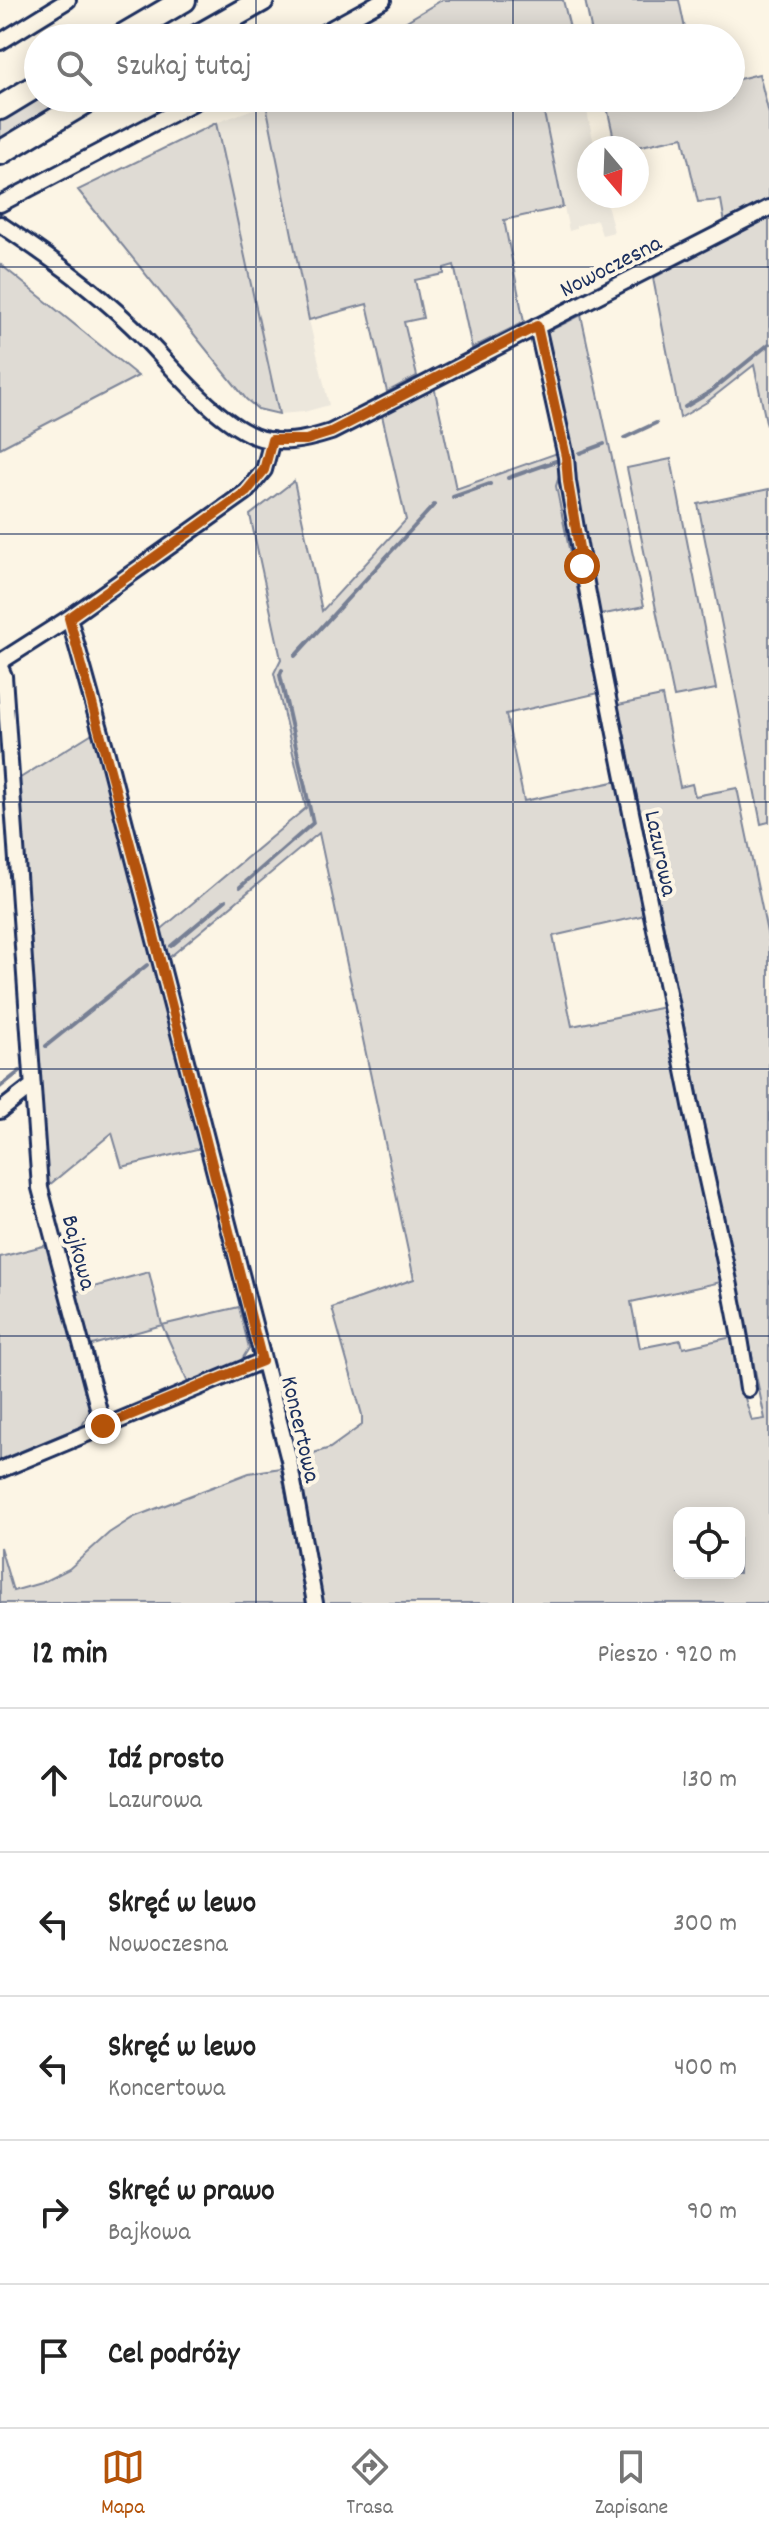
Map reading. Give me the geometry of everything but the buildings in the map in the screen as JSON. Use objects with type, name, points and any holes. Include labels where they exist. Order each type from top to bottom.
[{"type":"highway","points":[[143,24],[184,0]]},
{"type":"highway","points":[[220,24],[262,0]]},
{"type":"highway","points":[[0,108],[24,93]]},
{"type":"highway","points":[[0,153],[69,112]]},
{"type":"street","points":[[29,24],[68,0]]},
{"type":"street","points":[[339,24],[383,0]]},
{"type":"street","points":[[0,42],[24,27]]},
{"type":"street","points":[[0,204],[175,112]]},
{"type":"street","name":"Nowoczesna","points":[[272,440],[306,440],[331,432],[769,208]]},
{"type":"street","points":[[0,665],[246,492],[264,470],[272,440],[254,436],[220,414],[107,302],[1,224]]},
{"type":"street","name":"Lazurowa","points":[[537,326],[566,457],[582,566],[619,759],[724,1257],[748,1389]]},
{"type":"street","name":"Koncertowa","points":[[69,618],[119,797],[289,1460],[315,1603]]},
{"type":"street","name":"Bajkowa","points":[[0,665],[4,676],[40,1188],[103,1426]]},
{"type":"street","points":[[0,1111],[32,1086]]},
{"type":"street","points":[[0,1470],[262,1361]]},
{"type":"shaded area","points":[[442,0],[563,0],[569,24],[402,24]]},
{"type":"shaded area","points":[[585,0],[679,0],[684,24],[590,24]]},
{"type":"shaded area","points":[[759,74],[769,114],[769,200],[725,223],[721,200],[698,202],[683,137],[649,144],[649,136],[613,136],[608,112],[745,112],[745,78]]},
{"type":"shaded area","points":[[24,103],[24,112],[54,112],[0,144],[0,118]]},
{"type":"shaded area","points":[[245,112],[268,112],[329,405],[304,412],[279,414],[216,123]]},
{"type":"shaded area","points":[[268,112],[544,112],[563,207],[504,220],[524,322],[472,348],[454,265],[444,268],[444,274],[415,280],[423,318],[404,322],[417,376],[387,392],[367,304],[309,320]]},
{"type":"shaded area","points":[[544,112],[587,112],[592,136],[577,136],[577,208],[608,208],[614,232],[602,235],[597,220],[576,226],[576,229],[569,231]]},
{"type":"shaded area","points":[[216,123],[279,414],[258,409],[246,399],[78,190]]},
{"type":"shaded area","points":[[769,216],[769,436],[754,365],[707,402],[680,418],[653,278]]},
{"type":"shaded area","points":[[0,264],[138,376],[0,448]]},
{"type":"shaded area","points":[[581,315],[644,606],[600,615],[571,476],[572,449],[547,332]]},
{"type":"shaded area","points":[[434,386],[456,489],[560,452],[562,466],[556,486],[599,693],[506,714],[524,801],[618,781],[645,915],[553,936],[572,1026],[665,1007],[721,1282],[631,1302],[640,1348],[681,1340],[683,1348],[732,1337],[752,1421],[765,1419],[618,705],[662,696],[680,787],[692,784],[695,796],[737,788],[769,942],[769,1603],[320,1603],[294,1459],[330,1448],[362,1425],[362,1415],[332,1308],[414,1279],[319,833],[165,961],[158,932],[306,808],[274,673],[281,659],[250,515],[294,481],[322,611],[406,520],[381,411]]},
{"type":"shaded area","points":[[671,459],[716,689],[674,697],[627,468]]},
{"type":"shaded area","points":[[769,489],[769,822],[761,824],[698,504]]},
{"type":"shaded area","points":[[94,732],[201,1148],[122,1167],[112,1133],[48,1186],[17,780]]},
{"type":"shaded area","points":[[47,1245],[90,1410],[82,1426],[0,1460],[0,1257]]},
{"type":"shaded area","points":[[149,1272],[162,1325],[89,1346],[75,1292]]},
{"type":"shaded area","points":[[239,1307],[249,1348],[241,1361],[188,1383],[162,1325]]},
{"type":"shaded area","points":[[281,1468],[306,1603],[0,1603],[0,1547],[13,1591],[41,1583],[69,1569],[109,1533],[134,1517],[249,1473]]},
{"type":"waterway","points":[[685,407],[710,392],[769,344]]},
{"type":"waterway","points":[[624,438],[656,423]]},
{"type":"waterway","points":[[580,453],[604,444]]},
{"type":"waterway","points":[[508,478],[556,461]]},
{"type":"waterway","points":[[453,497],[490,484]]},
{"type":"waterway","points":[[295,656],[434,505]]},
{"type":"waterway","points":[[240,887],[313,823],[280,675],[282,670]]},
{"type":"waterway","points":[[171,946],[226,900]]},
{"type":"waterway","points":[[46,1046],[147,965]]},
{"type":"waterway","points":[[0,1087],[20,1071]]},
{"type":"route","points":[[103,1426],[262,1361],[141,885],[69,618],[246,492],[264,470],[272,440],[306,440],[331,432],[537,326],[566,457],[582,566]]}]
